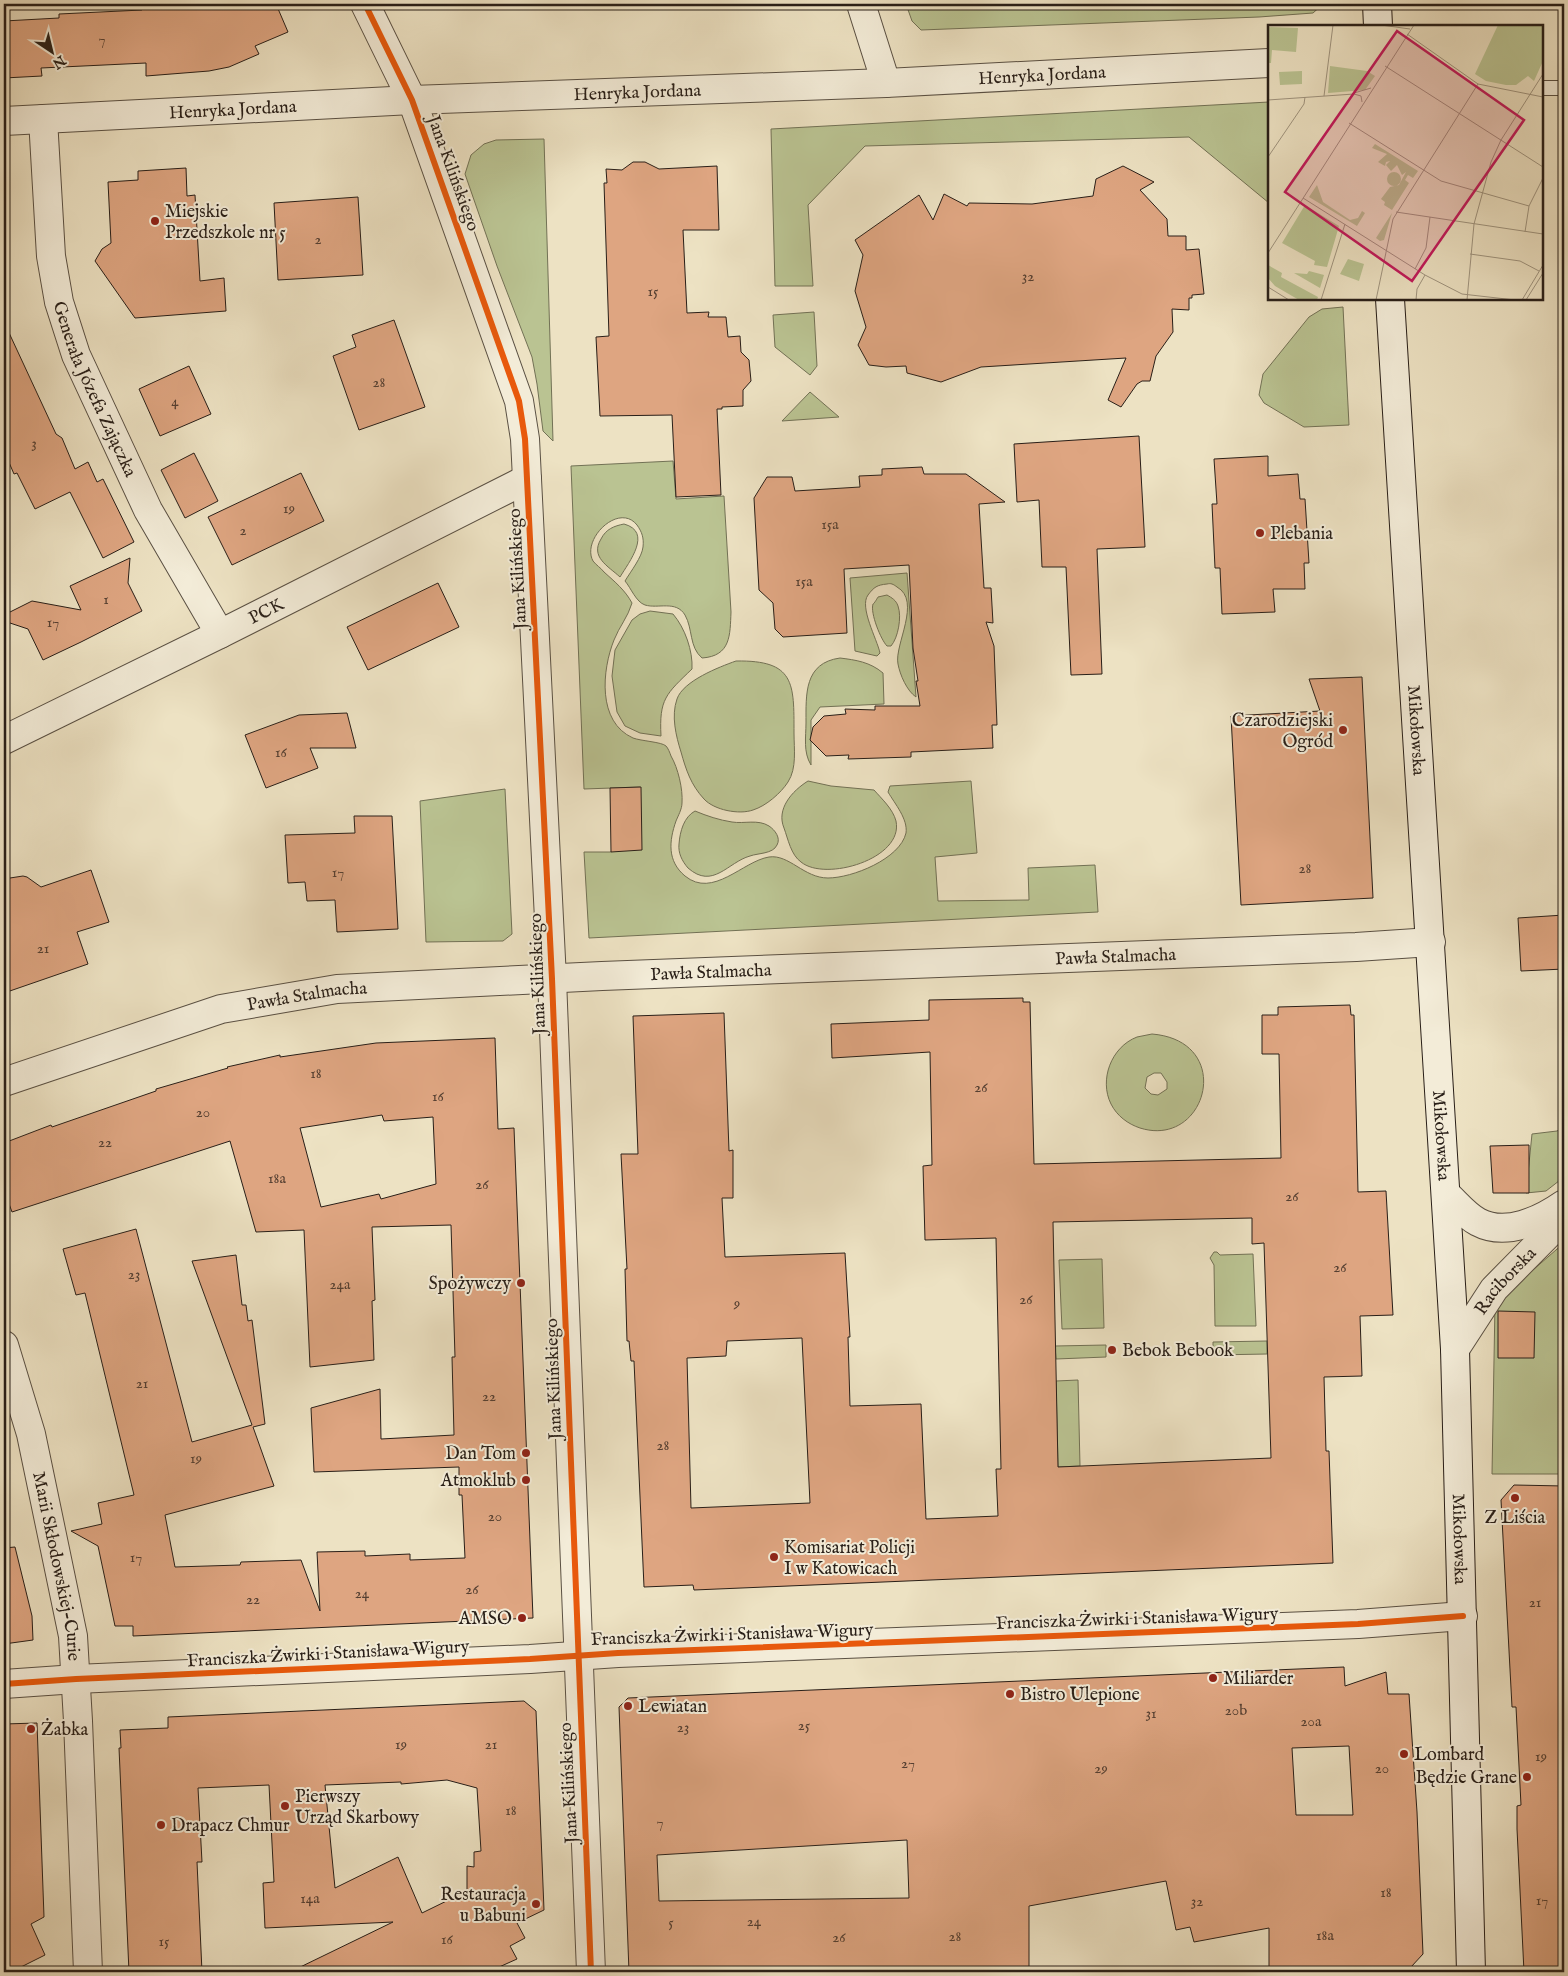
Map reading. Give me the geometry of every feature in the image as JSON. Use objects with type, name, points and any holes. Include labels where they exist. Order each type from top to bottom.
[{"type":"street","name":"Jana Kilińskiego","points":[[366,4],[412,100],[519,401],[525,439],[552,979],[591,1972]]},
{"type":"street","points":[[861,4],[886,83]]},
{"type":"street","points":[[1377,4],[1378,25]]},
{"type":"street","name":"Henryka Jordana","points":[[4,121],[412,100],[886,83],[1268,63]]},
{"type":"street","name":"Generała Józefa Zajączka","points":[[43,119],[51,256],[59,302],[76,355],[148,510],[220,634]]},
{"type":"street","name":"Mikołowska","points":[[1390,300],[1455,1350],[1471,1972]]},
{"type":"street","name":"PCK","points":[[4,740],[220,634],[527,478]]},
{"type":"street","name":"Pawła Stalmacha","points":[[4,1082],[221,1009],[337,989],[1356,947],[1431,942]]},
{"type":"street","name":"Raciborska","points":[[1446,1194],[1477,1222],[1495,1229],[1532,1223],[1564,1204]]},
{"type":"street","name":"Raciborska","points":[[1455,1350],[1494,1289],[1564,1218]]},
{"type":"street","name":"Marii Skłodowskiej-Curie","points":[[4,1345],[31,1434],[73,1636],[88,1972]]},
{"type":"street","name":"Franciszka Żwirki i Stanisława Wigury","points":[[4,1684],[578,1656],[1358,1624],[1462,1616]]},
{"type":"lane","points":[[1543,88],[1564,88]]},
{"type":"green space","points":[[906,4],[1323,4],[1313,13],[1259,17],[921,30],[912,21]]},
{"type":"green space","points":[[1268,102],[1268,202],[1189,137],[865,146],[808,205],[813,286],[775,286],[771,129]]},
{"type":"green space","points":[[544,139],[553,441],[543,431],[532,357],[497,266],[465,174],[471,155],[484,144],[496,140]]},
{"type":"green space","points":[[1343,307],[1349,425],[1304,427],[1264,403],[1259,395],[1263,374],[1309,317],[1322,309]]},
{"type":"green space","points":[[814,312],[817,366],[810,375],[775,347],[773,315]]},
{"type":"green space","points":[[810,392],[839,417],[782,421]]},
{"type":"green space","points":[[673,461],[676,499],[724,496],[731,612],[729,636],[724,649],[712,656],[702,658],[695,649],[687,620],[681,610],[672,606],[645,605],[636,598],[625,581],[641,555],[643,541],[639,528],[629,519],[612,520],[604,526],[592,543],[591,552],[593,561],[620,586],[632,603],[610,652],[605,680],[608,708],[613,720],[621,730],[633,738],[666,746],[674,761],[681,785],[682,803],[672,836],[671,850],[672,857],[679,870],[696,882],[706,883],[728,877],[759,860],[776,857],[819,877],[828,878],[849,875],[862,871],[885,859],[902,842],[906,833],[905,822],[888,792],[890,786],[971,781],[977,853],[935,857],[938,901],[1029,900],[1028,868],[1095,865],[1098,912],[589,938],[584,852],[611,852],[640,787],[584,789],[571,466]]},
{"type":"green space","points":[[624,524],[633,528],[638,540],[633,556],[620,577],[602,561],[599,556],[598,545],[608,530]]},
{"type":"green space","points":[[907,573],[916,697],[904,682],[898,664],[907,613],[907,602],[904,594],[894,585],[888,584],[876,587],[866,600],[867,615],[880,653],[877,656],[855,651],[850,578]]},
{"type":"green space","points":[[887,595],[896,602],[900,616],[897,633],[891,646],[887,646],[882,638],[872,608],[878,597]]},
{"type":"green space","points":[[650,611],[673,614],[685,633],[690,647],[692,662],[692,669],[670,691],[663,705],[661,736],[640,733],[625,726],[617,712],[612,676],[615,650],[632,620],[640,614]]},
{"type":"green space","points":[[840,658],[868,664],[883,673],[884,704],[820,707],[811,720],[811,765],[808,760],[806,744],[807,691],[813,673],[820,666],[828,661]]},
{"type":"green space","points":[[736,661],[770,665],[780,670],[787,678],[791,688],[794,716],[794,765],[791,777],[777,795],[768,802],[753,810],[741,812],[720,809],[708,803],[699,794],[692,783],[685,765],[677,739],[674,719],[677,699],[686,686],[720,667]]},
{"type":"green space","points":[[808,781],[831,786],[874,790],[890,808],[896,821],[895,834],[888,846],[876,856],[844,868],[812,868],[801,862],[790,846],[782,821],[782,814],[791,795]]},
{"type":"green space","points":[[505,789],[512,934],[503,941],[426,942],[420,801]]},
{"type":"green space","points":[[695,811],[727,821],[765,824],[777,834],[777,845],[772,850],[742,859],[713,875],[697,874],[684,863],[679,847],[683,825]]},
{"type":"green space","points":[[1152,1034],[1178,1041],[1195,1055],[1203,1072],[1203,1092],[1195,1109],[1182,1123],[1163,1130],[1140,1128],[1127,1122],[1113,1108],[1106,1085],[1110,1065],[1120,1048],[1137,1037]],"holes":[[[1154,1073],[1161,1073],[1167,1082],[1167,1089],[1158,1095],[1151,1094],[1145,1088],[1147,1077]]]},
{"type":"green space","points":[[1564,1127],[1564,1177],[1546,1191],[1526,1193],[1532,1134],[1557,1131]]},
{"type":"green space","points":[[1564,1243],[1564,1474],[1492,1474],[1495,1303]]},
{"type":"green space","points":[[1214,1252],[1220,1255],[1253,1254],[1256,1326],[1215,1326],[1214,1265],[1210,1258]]},
{"type":"green space","points":[[1102,1259],[1104,1328],[1062,1329],[1059,1260]]},
{"type":"green space","points":[[1267,1341],[1267,1354],[1213,1355],[1213,1342]]},
{"type":"green space","points":[[1106,1345],[1106,1357],[1056,1359],[1055,1346]]},
{"type":"green space","points":[[1078,1380],[1080,1466],[1058,1467],[1056,1381]]},
{"type":"building","points":[[142,4],[276,4],[288,32],[255,46],[259,54],[229,67],[209,71],[146,76],[146,63],[41,68],[42,76],[4,78],[4,21],[59,18],[59,14],[142,10]]},
{"type":"building","points":[[633,162],[645,162],[659,169],[717,166],[719,230],[683,230],[687,313],[709,312],[708,317],[726,317],[728,337],[740,336],[741,352],[749,360],[751,381],[743,390],[743,406],[717,409],[721,495],[676,497],[672,415],[600,416],[596,337],[609,336],[604,183],[607,183],[606,169],[622,170]]},
{"type":"building","points":[[1123,166],[1154,182],[1140,190],[1167,219],[1168,236],[1186,236],[1186,250],[1199,249],[1204,294],[1192,295],[1192,298],[1189,298],[1189,310],[1172,309],[1173,332],[1156,356],[1150,381],[1142,381],[1137,384],[1121,407],[1108,400],[1126,358],[981,367],[941,382],[907,373],[906,366],[886,367],[869,365],[858,345],[866,327],[855,291],[863,255],[855,240],[919,195],[933,220],[944,194],[967,206],[969,203],[1032,204],[1093,196],[1096,179]]},
{"type":"building","points":[[186,168],[187,196],[195,195],[200,281],[224,278],[226,311],[135,318],[95,261],[102,249],[111,243],[108,182],[138,180],[138,171]]},
{"type":"building","points":[[358,197],[363,275],[278,280],[274,203]]},
{"type":"building","points":[[394,320],[425,407],[359,430],[333,356],[356,347],[352,335]]},
{"type":"building","points":[[4,322],[56,434],[62,438],[75,469],[88,462],[97,482],[103,479],[134,542],[103,558],[70,492],[35,509],[17,473],[14,474],[4,451]]},
{"type":"building","points":[[189,366],[211,414],[160,436],[139,389]]},
{"type":"building","points":[[1139,436],[1145,547],[1097,549],[1102,674],[1071,675],[1066,567],[1042,567],[1039,500],[1017,502],[1014,444]]},
{"type":"building","points":[[194,453],[218,501],[185,518],[161,470]]},
{"type":"building","name":"Plebania","points":[[1268,456],[1268,476],[1298,474],[1300,499],[1305,499],[1309,563],[1304,563],[1305,589],[1273,589],[1275,612],[1222,614],[1220,568],[1215,568],[1212,504],[1217,504],[1214,459]]},
{"type":"building","points":[[922,467],[924,474],[966,474],[1005,502],[979,504],[984,588],[991,588],[993,623],[986,622],[994,646],[997,725],[992,725],[993,748],[911,752],[911,757],[848,759],[849,755],[826,756],[810,740],[813,727],[824,716],[846,714],[845,709],[875,710],[875,706],[920,706],[913,648],[909,565],[844,569],[847,633],[783,637],[775,629],[773,603],[759,590],[754,498],[767,477],[792,477],[795,491],[860,487],[859,476],[882,475],[882,469]]},
{"type":"building","points":[[301,473],[324,521],[232,565],[208,517]]},
{"type":"building","points":[[130,558],[128,583],[142,611],[81,642],[43,660],[28,629],[4,621],[4,615],[32,601],[81,610],[70,586]]},
{"type":"building","points":[[438,583],[459,627],[368,670],[347,627]]},
{"type":"building","points":[[1362,677],[1373,898],[1241,905],[1231,716],[1320,711],[1309,679]]},
{"type":"building","points":[[347,713],[356,748],[310,748],[318,768],[266,788],[245,735],[299,715]]},
{"type":"building","points":[[641,787],[642,850],[611,852],[610,788]]},
{"type":"building","points":[[354,816],[392,816],[398,929],[337,932],[335,900],[307,901],[305,882],[288,883],[285,835],[355,833]]},
{"type":"building","points":[[91,870],[109,922],[77,932],[88,964],[4,993],[4,885],[10,878],[23,876],[41,887]]},
{"type":"building","points":[[1564,915],[1564,969],[1521,971],[1518,918]]},
{"type":"building","points":[[1023,998],[1023,1002],[1030,1002],[1034,1164],[1281,1158],[1279,1054],[1262,1054],[1262,1015],[1278,1015],[1278,1007],[1350,1005],[1351,1015],[1354,1015],[1358,1192],[1386,1191],[1393,1315],[1360,1316],[1362,1376],[1324,1377],[1326,1451],[1329,1451],[1333,1563],[694,1590],[693,1585],[644,1587],[634,1361],[631,1361],[629,1341],[627,1341],[625,1269],[627,1269],[621,1154],[638,1154],[633,1016],[724,1013],[729,1151],[733,1150],[733,1198],[722,1198],[725,1257],[845,1253],[850,1337],[848,1337],[850,1406],[921,1404],[926,1519],[998,1516],[996,1469],[1001,1469],[996,1238],[925,1240],[923,1166],[932,1165],[930,1052],[832,1058],[831,1024],[929,1020],[929,1000]],"holes":[[[1252,1218],[1252,1244],[1264,1243],[1271,1458],[1058,1467],[1053,1222]],[[802,1338],[810,1503],[691,1508],[687,1358],[726,1356],[727,1341]]]},
{"type":"building","points":[[495,1038],[498,1129],[514,1128],[533,1618],[133,1636],[133,1626],[115,1626],[98,1546],[71,1531],[102,1524],[98,1503],[134,1495],[85,1293],[76,1295],[63,1249],[136,1229],[192,1442],[252,1425],[192,1261],[236,1255],[242,1305],[246,1305],[248,1321],[252,1320],[265,1424],[253,1427],[274,1486],[165,1515],[175,1567],[240,1565],[241,1562],[301,1560],[320,1611],[317,1552],[365,1551],[365,1556],[410,1554],[410,1560],[465,1558],[462,1495],[459,1495],[459,1467],[314,1472],[311,1408],[380,1389],[381,1439],[454,1435],[452,1357],[455,1357],[451,1225],[372,1227],[375,1300],[372,1301],[374,1360],[310,1367],[304,1230],[256,1232],[230,1141],[12,1212],[4,1190],[4,1143],[51,1125],[52,1127],[156,1091],[156,1089],[227,1067],[280,1055],[280,1057],[376,1043]],"holes":[[[382,1115],[384,1121],[433,1117],[436,1184],[381,1199],[379,1194],[321,1207],[300,1128]]]},
{"type":"building","points":[[1529,1145],[1529,1193],[1493,1193],[1490,1146]]},
{"type":"building","points":[[1498,1311],[1535,1312],[1534,1358],[1498,1358]]},
{"type":"building","points":[[1514,1485],[1564,1486],[1564,1972],[1524,1972],[1517,1829],[1517,1806],[1521,1805],[1516,1707],[1512,1707],[1501,1500]]},
{"type":"building","points":[[15,1547],[32,1616],[33,1640],[4,1644],[4,1548]]},
{"type":"building","points":[[1344,1667],[1345,1686],[1386,1672],[1388,1694],[1409,1694],[1417,1812],[1423,1954],[1411,1967],[1269,1967],[1269,1928],[1194,1942],[1190,1927],[1176,1930],[1166,1881],[1029,1906],[1029,1969],[629,1972],[619,1707],[628,1698]],"holes":[[[1349,1746],[1353,1815],[1296,1815],[1292,1748]],[[907,1840],[909,1898],[659,1901],[657,1855]]]},
{"type":"building","points":[[524,1701],[536,1711],[544,1910],[517,1923],[525,1938],[510,1946],[517,1959],[488,1972],[290,1972],[393,1922],[265,1928],[263,1883],[274,1882],[269,1785],[198,1788],[202,1862],[197,1862],[202,1972],[129,1972],[119,1748],[121,1748],[120,1730],[168,1728],[168,1717]],"holes":[[[447,1780],[477,1788],[481,1851],[474,1852],[474,1867],[467,1866],[467,1891],[422,1913],[398,1857],[335,1888],[325,1785],[401,1782],[401,1784]]]},
{"type":"building","points":[[37,1723],[44,1917],[31,1924],[45,1955],[11,1972],[4,1972],[4,1724]]},
{"type":"cycle path","points":[[365,4],[412,100],[519,401],[525,439],[552,979],[591,1972]]},
{"type":"cycle path","points":[[4,1684],[76,1679],[530,1659],[618,1653],[1358,1624],[1463,1616]]},
{"type":"place","name":"Miejskie Przedszkole nr 5","points":[[155,221]]},
{"type":"place","name":"Plebania","points":[[1260,533]]},
{"type":"place","name":"Czarodziejski Ogród","points":[[1343,730]]},
{"type":"place","name":"Spożywczy","points":[[521,1283]]},
{"type":"place","name":"Bebok Bebook","points":[[1112,1350]]},
{"type":"place","name":"Dan Tom","points":[[526,1453]]},
{"type":"place","name":"Atmoklub","points":[[526,1480]]},
{"type":"place","name":"Z Liścia","points":[[1515,1498]]},
{"type":"place","name":"Komisariat Policji I w Katowicach","points":[[774,1557]]},
{"type":"place","name":"AMSO","points":[[522,1618]]},
{"type":"place","name":"Miliarder","points":[[1213,1678]]},
{"type":"place","name":"Bistro Ulepione","points":[[1010,1694]]},
{"type":"place","name":"Lewiatan","points":[[628,1706]]},
{"type":"place","name":"Żabka","points":[[31,1729]]},
{"type":"place","name":"Lombard","points":[[1404,1754]]},
{"type":"place","name":"Będzie Grane","points":[[1527,1777]]},
{"type":"place","name":"Pierwszy Urząd Skarbowy","points":[[285,1806]]},
{"type":"place","name":"Drapacz Chmur","points":[[161,1825]]},
{"type":"place","name":"Restauracja u Babuni","points":[[536,1904]]}]
